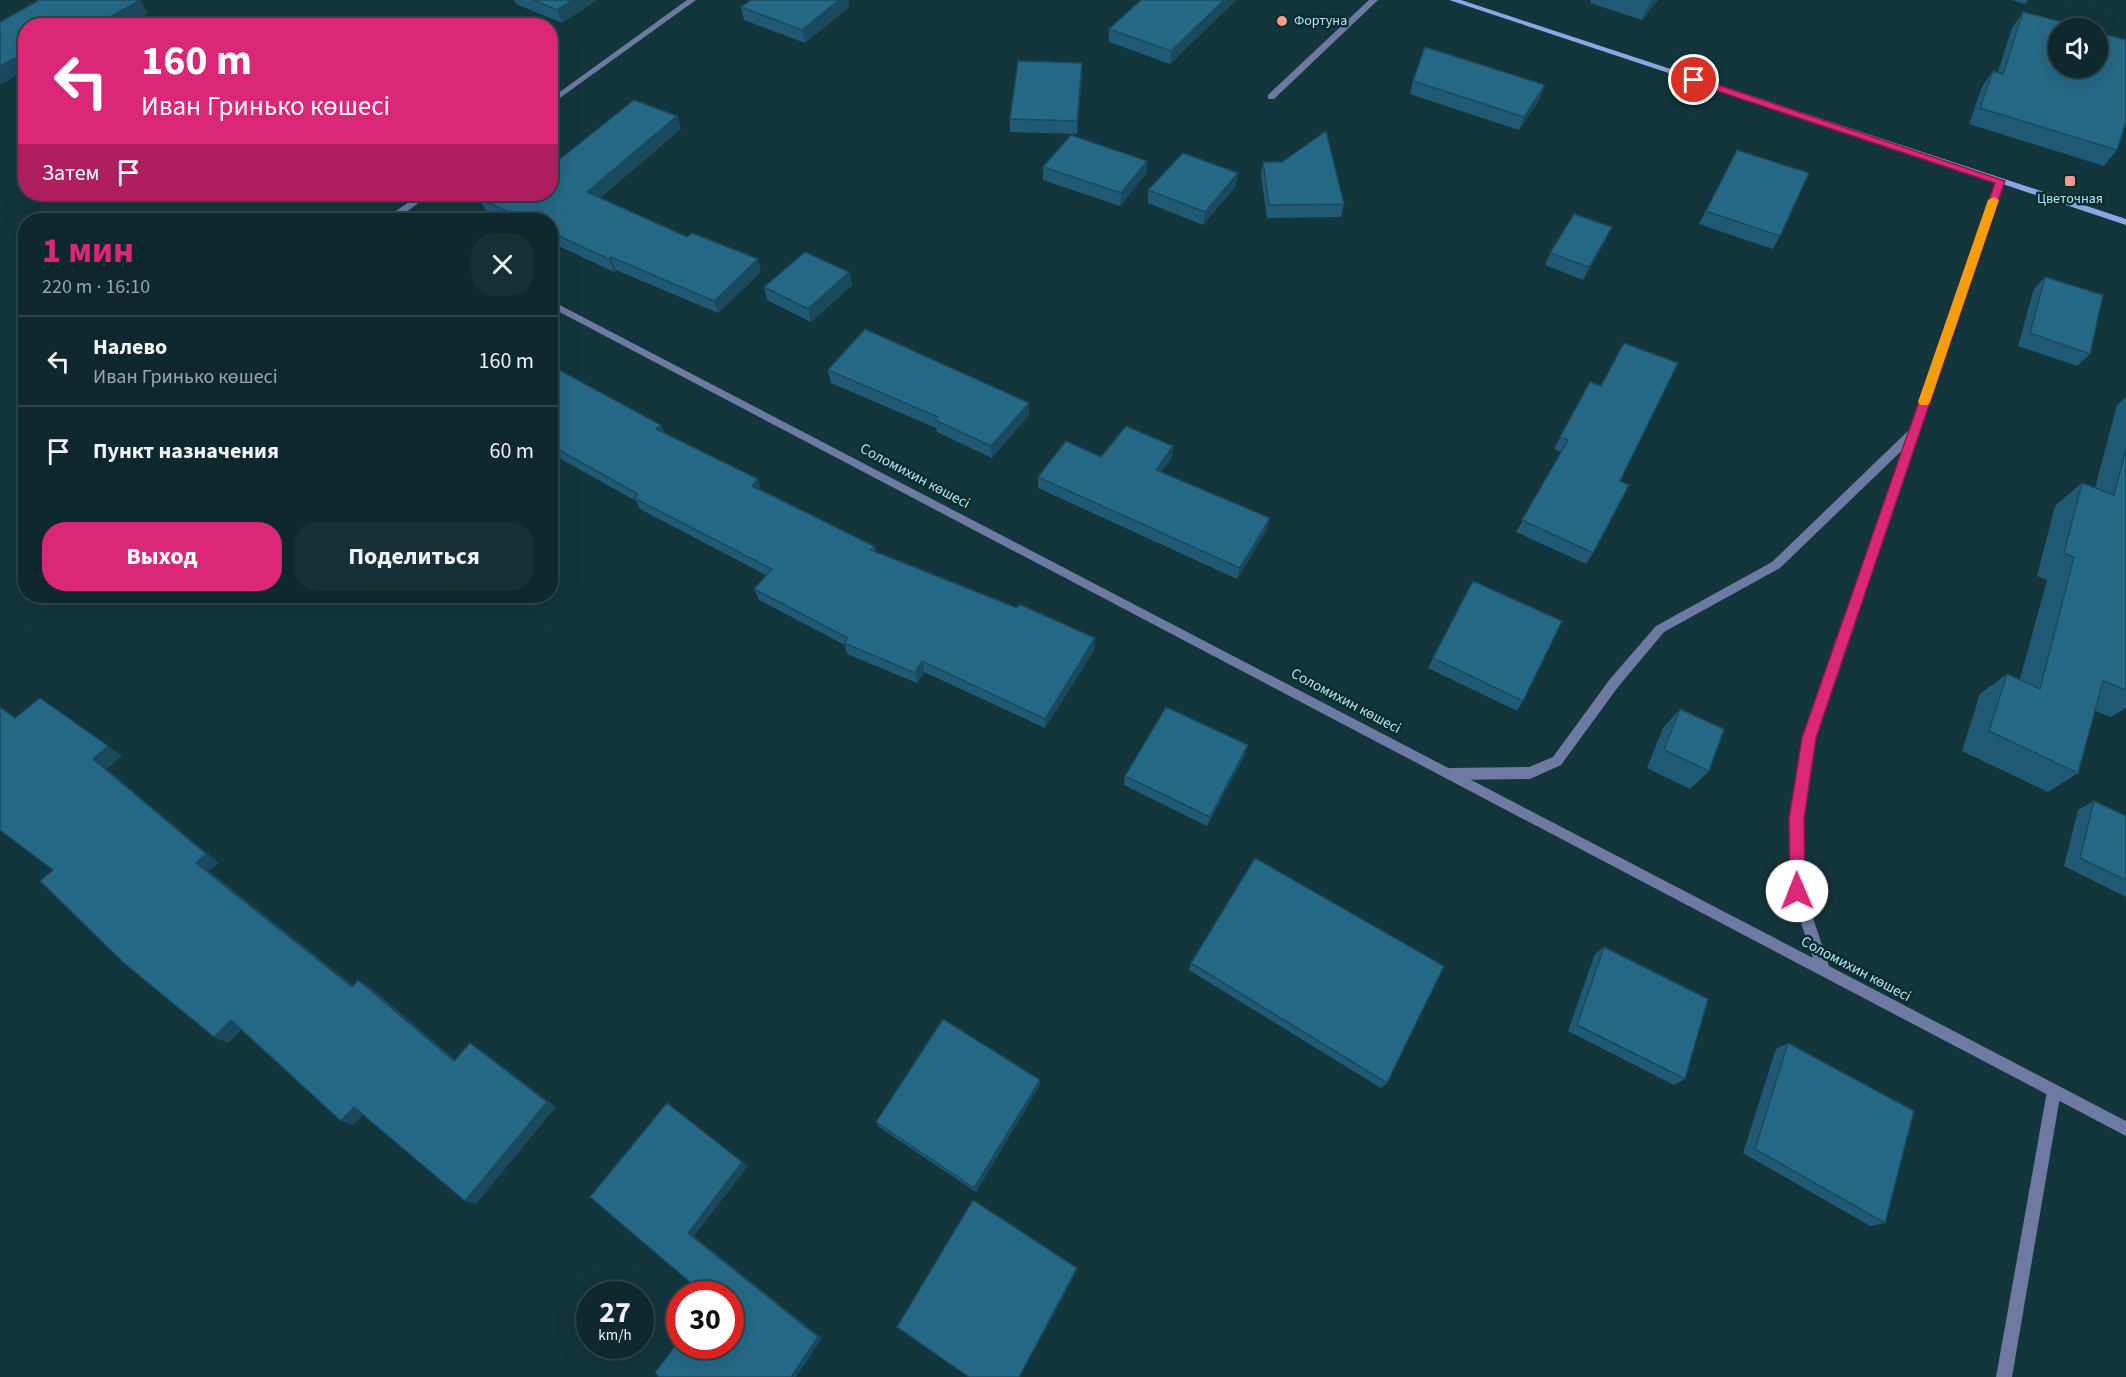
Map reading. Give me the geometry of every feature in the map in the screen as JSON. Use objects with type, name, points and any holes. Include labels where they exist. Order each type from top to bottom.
[{"type":"street","points":[[558,97],[692,0]]},
{"type":"street","points":[[1270,97],[1374,0]]},
{"type":"street","points":[[1453,0],[2126,222]]},
{"type":"street","points":[[1824,971],[1797,891],[1797,819],[1809,738],[2000,181]]},
{"type":"street","points":[[400,213],[417,201]]},
{"type":"street","name":"Соломихин көшесі","points":[[558,307],[2126,1129]]},
{"type":"street","points":[[1450,774],[1530,773],[1557,761],[1614,682],[1660,629],[1776,565],[1914,432]]},
{"type":"street","points":[[2004,1377],[2054,1091]]},
{"type":"building","points":[[39,0],[140,0],[108,18],[18,18],[18,56],[0,66],[0,22]]},
{"type":"building","points":[[533,0],[573,0],[557,10]]},
{"type":"building","points":[[751,0],[839,0],[802,30],[741,7]]},
{"type":"building","points":[[1141,0],[1224,0],[1171,51],[1109,29]]},
{"type":"building","points":[[2023,12],[2048,18],[2048,78],[2108,78],[2108,35],[2126,40],[2126,122],[2117,150],[1980,108],[1993,71],[2003,74]]},
{"type":"building","points":[[1425,47],[1545,85],[1524,117],[1413,81]]},
{"type":"building","points":[[1018,61],[1082,63],[1077,121],[1010,119]]},
{"type":"building","points":[[634,100],[677,116],[587,192],[687,237],[692,233],[758,259],[714,301],[611,257],[609,259],[558,236],[558,213],[511,213],[484,201],[558,201],[558,161]]},
{"type":"building","points":[[1326,131],[1344,204],[1269,205],[1263,162],[1282,162]]},
{"type":"building","points":[[1071,135],[1147,161],[1121,193],[1043,167]]},
{"type":"building","points":[[1737,150],[1809,173],[1780,236],[1706,211]]},
{"type":"building","points":[[1183,153],[1238,173],[1205,212],[1148,190]]},
{"type":"building","points":[[1574,214],[1612,227],[1589,267],[1550,253]]},
{"type":"building","points":[[805,252],[849,272],[808,309],[764,287]]},
{"type":"building","points":[[2045,277],[2103,295],[2090,354],[2030,333]]},
{"type":"building","points":[[865,329],[1029,403],[991,446],[935,420],[938,417],[828,370]]},
{"type":"building","points":[[1624,343],[1678,363],[1620,481],[1629,485],[1593,553],[1522,520],[1568,440],[1560,437],[1590,382],[1601,386]]},
{"type":"building","points":[[558,369],[661,425],[656,429],[758,479],[752,486],[874,546],[871,550],[1017,608],[1019,604],[1095,638],[1045,719],[922,661],[915,673],[844,643],[848,638],[754,589],[772,569],[634,498],[638,494],[558,449]]},
{"type":"building","points":[[1126,426],[1173,446],[1156,470],[1270,518],[1240,568],[1038,477],[1066,441],[1101,457]]},
{"type":"building","points":[[2126,448],[2126,690],[2103,681],[2078,773],[1989,731],[2007,674],[2040,689],[2074,557],[2064,553],[2082,483],[2114,495]]},
{"type":"building","points":[[1473,581],[1562,621],[1523,701],[1433,658]]},
{"type":"building","points":[[40,698],[108,746],[93,759],[206,854],[196,863],[352,987],[358,980],[454,1061],[470,1043],[547,1102],[465,1201],[354,1107],[341,1121],[231,1020],[214,1037],[124,963],[40,881],[53,870],[0,830],[0,707],[15,718]]},
{"type":"building","points":[[1166,707],[1248,745],[1210,817],[1125,776]]},
{"type":"building","points":[[1680,709],[1724,729],[1709,771],[1664,750]]},
{"type":"building","points":[[2094,801],[2126,816],[2126,880],[2080,858]]},
{"type":"building","points":[[1255,858],[1444,966],[1387,1083],[1191,963]]},
{"type":"building","points":[[1604,947],[1708,999],[1685,1079],[1577,1025]]},
{"type":"building","points":[[943,1019],[1040,1080],[974,1188],[876,1122]]},
{"type":"building","points":[[1788,1043],[1914,1111],[1885,1223],[1755,1149]]},
{"type":"building","points":[[667,1103],[742,1162],[688,1233],[818,1337],[791,1377],[659,1377],[655,1373],[666,1358],[744,1359],[744,1281],[689,1281],[590,1197]]},
{"type":"building","points":[[973,1200],[1077,1268],[1019,1377],[969,1377],[897,1327]]},
{"type":"slow traffic","points":[[1924,402],[1994,200]]},
{"type":"place","name":"Фортуна","points":[[1282,21]]},
{"type":"place","name":"Цветочная","points":[[2070,181]]},
{"type":"route","points":[[1694,80],[2000,181],[1809,738],[1797,819],[1797,891]]}]
